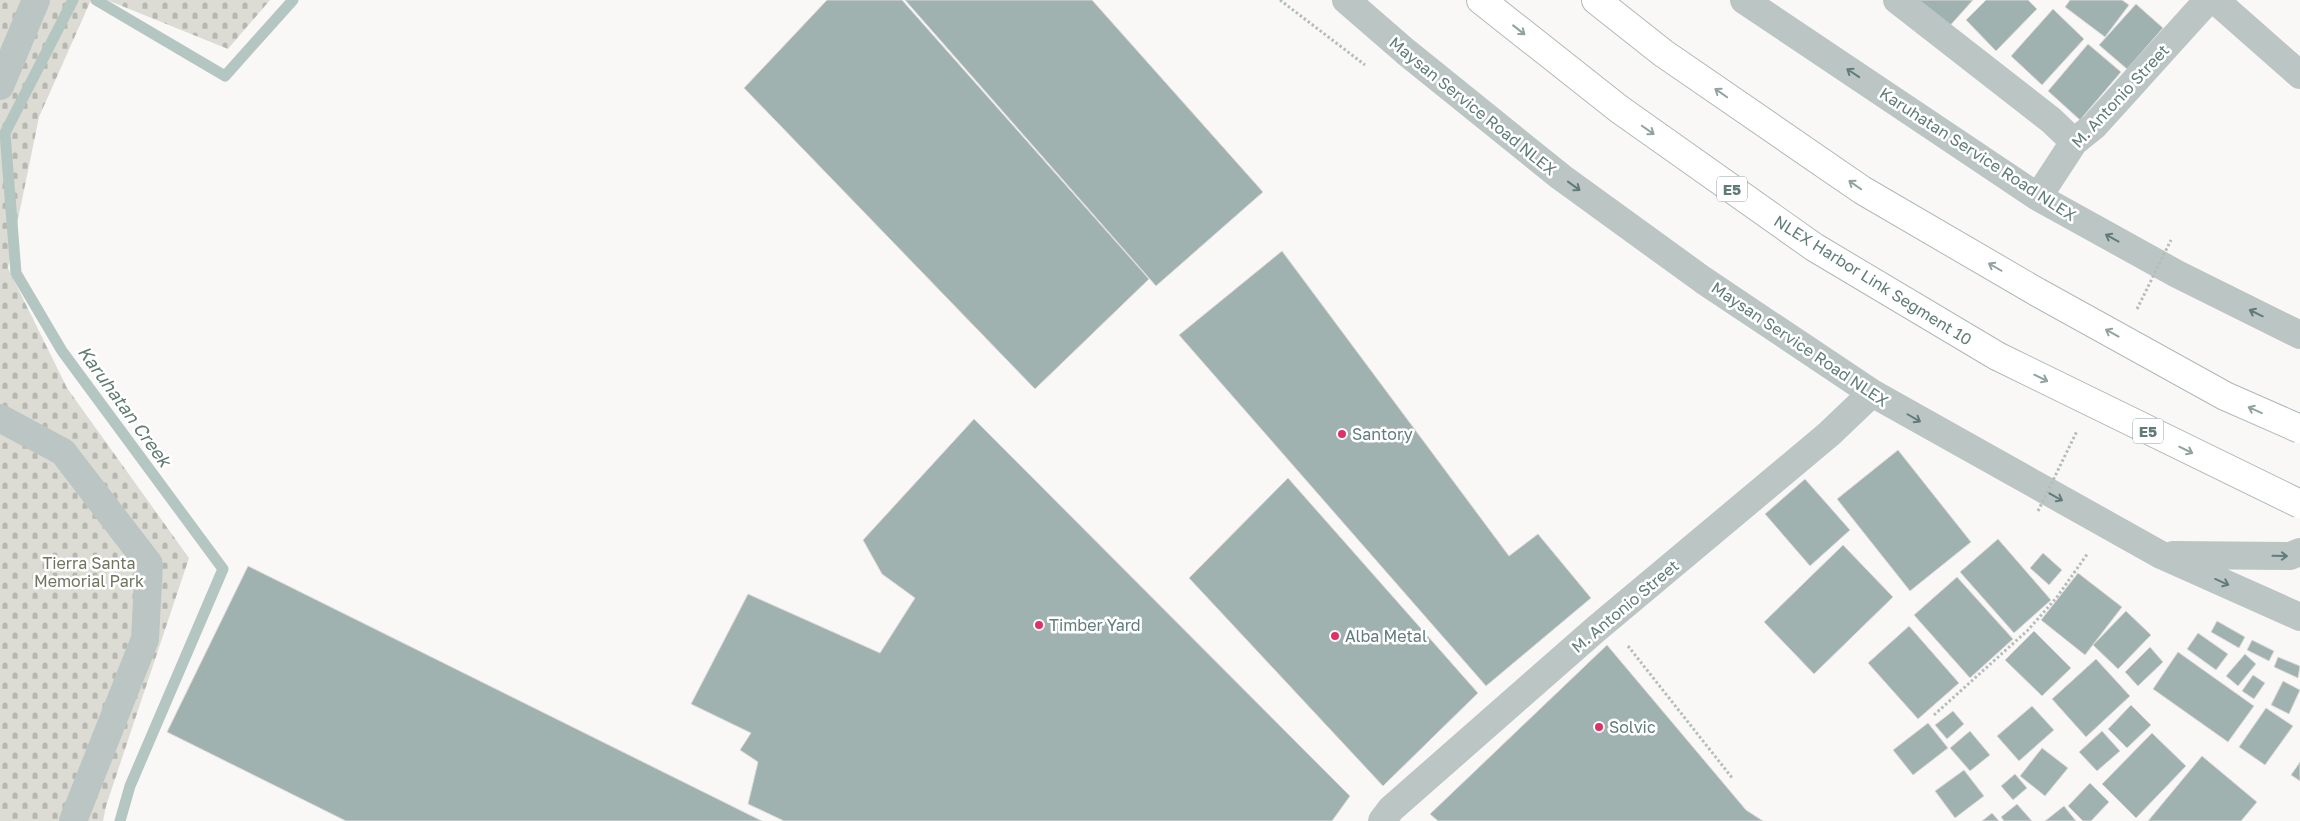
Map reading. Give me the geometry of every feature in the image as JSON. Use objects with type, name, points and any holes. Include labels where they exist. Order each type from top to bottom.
[{"type":"highway","name":"NLEX Harbor Link Segment 10","points":[[1481,0],[1619,109],[1814,247],[1997,356],[2300,504]]},
{"type":"highway","points":[[1596,0],[1662,53],[1862,190],[2037,292],[2224,396],[2300,430]]},
{"type":"street","points":[[0,86],[36,0]]},
{"type":"street","name":"Maysan Service Road NLEX","points":[[1346,0],[1406,52],[1561,177],[1703,280],[1872,394],[2161,555],[2300,617]]},
{"type":"street","name":"Karuhatan Service Road NLEX","points":[[1744,0],[2038,197],[2177,274],[2300,335]]},
{"type":"street","points":[[1897,0],[2051,120],[2074,142]]},
{"type":"street","name":"M. Antonio Street","points":[[2038,197],[2074,142],[2094,126],[2208,0]]},
{"type":"street","points":[[2215,0],[2300,75]]},
{"type":"street","name":"M. Antonio Street","points":[[1382,821],[1391,809],[1608,620],[1829,434],[1872,394]]},
{"type":"street","points":[[0,418],[63,452],[149,564],[146,639],[73,821]]},
{"type":"street","points":[[2161,555],[2290,556],[2300,552]]},
{"type":"path","points":[[2136,311],[2170,240]]},
{"type":"path","points":[[1934,715],[2028,630],[2057,597],[2091,548]]},
{"type":"path","points":[[1608,620],[1733,780]]},
{"type":"green space","name":"Tierra Santa Memorial Park","points":[[0,0],[91,0],[39,117],[8,268],[67,388],[189,558],[106,806],[103,821],[0,821]]},
{"type":"green space","points":[[107,0],[270,0],[228,49]]},
{"type":"building","points":[[827,0],[902,0],[1149,279],[1035,389],[744,88]]},
{"type":"building","points":[[905,0],[1092,0],[1263,192],[1156,286]]},
{"type":"building","points":[[1917,0],[1973,0],[1947,29]]},
{"type":"building","points":[[1986,0],[2028,0],[2037,9],[1996,51],[1966,20]]},
{"type":"building","points":[[2070,0],[2122,0],[2129,5],[2105,37],[2065,7]]},
{"type":"building","points":[[2136,4],[2163,28],[2127,69],[2099,45]]},
{"type":"building","points":[[2053,9],[2084,39],[2042,85],[2011,56]]},
{"type":"building","points":[[2088,44],[2121,72],[2080,120],[2048,91]]},
{"type":"building","name":"Santory","points":[[1282,251],[1509,556],[1538,534],[1591,598],[1486,686],[1179,335]]},
{"type":"building","name":"Timber Yard","points":[[974,419],[1350,796],[1332,821],[784,821],[748,804],[758,762],[740,750],[751,733],[691,704],[748,594],[880,653],[915,598],[882,574],[863,540]]},
{"type":"building","points":[[1898,450],[1971,542],[1910,591],[1837,499]]},
{"type":"building","name":"Alba Metal","points":[[1288,478],[1478,693],[1383,786],[1189,578]]},
{"type":"building","points":[[1805,479],[1850,530],[1810,566],[1765,514]]},
{"type":"building","points":[[1998,539],[2051,600],[2014,633],[1960,572]]},
{"type":"building","points":[[1843,545],[1893,597],[1814,674],[1764,622]]},
{"type":"building","points":[[2043,553],[2062,570],[2049,585],[2030,568]]},
{"type":"building","points":[[248,566],[762,821],[346,821],[167,732]]},
{"type":"building","points":[[2078,573],[2122,607],[2085,655],[2041,620]]},
{"type":"building","points":[[1957,577],[2013,639],[1970,678],[1914,615]]},
{"type":"building","points":[[2126,611],[2151,635],[2118,669],[2093,645]]},
{"type":"building","points":[[2217,621],[2245,637],[2239,648],[2211,632]]},
{"type":"building","points":[[1909,626],[1959,683],[1918,719],[1868,663]]},
{"type":"building","points":[[2034,631],[2071,668],[2042,696],[2005,660]]},
{"type":"building","points":[[2198,633],[2228,654],[2216,670],[2187,649]]},
{"type":"building","points":[[2252,640],[2274,651],[2269,661],[2247,650]]},
{"type":"building","name":"Solvic","points":[[1607,645],[1746,810],[1763,821],[1438,821],[1430,814]]},
{"type":"building","points":[[2150,647],[2163,662],[2138,686],[2125,672]]},
{"type":"building","points":[[2178,652],[2254,706],[2228,742],[2153,689]]},
{"type":"building","points":[[2245,654],[2256,664],[2238,686],[2226,676]]},
{"type":"building","points":[[2278,657],[2300,666],[2298,678],[2274,667]]},
{"type":"building","points":[[2096,659],[2130,696],[2086,737],[2052,699]]},
{"type":"building","points":[[2253,675],[2265,683],[2254,699],[2242,691]]},
{"type":"building","points":[[2283,681],[2300,690],[2289,714],[2271,705]]},
{"type":"building","points":[[2131,705],[2151,725],[2127,748],[2108,729]]},
{"type":"building","points":[[2032,706],[2054,730],[2019,761],[1997,736]]},
{"type":"building","points":[[2266,708],[2293,726],[2265,765],[2239,747]]},
{"type":"building","points":[[1953,711],[1964,724],[1947,739],[1935,725]]},
{"type":"building","points":[[1928,723],[1948,748],[1913,775],[1893,750]]},
{"type":"building","points":[[1970,731],[1990,755],[1970,771],[1950,748]]},
{"type":"building","points":[[2102,731],[2120,751],[2097,771],[2079,752]]},
{"type":"building","points":[[2152,733],[2186,766],[2136,818],[2102,784]]},
{"type":"building","points":[[2042,748],[2068,768],[2045,796],[2020,776]]},
{"type":"building","points":[[2202,756],[2257,802],[2241,821],[2148,821]]},
{"type":"building","points":[[2300,762],[2300,781],[2291,775]]},
{"type":"building","points":[[1964,770],[1984,796],[1955,818],[1935,791]]},
{"type":"building","points":[[2015,774],[2027,788],[2013,800],[2001,786]]},
{"type":"building","points":[[2090,783],[2109,802],[2091,821],[2083,821],[2068,806]]},
{"type":"building","points":[[2017,804],[2032,821],[2004,821],[2001,817]]},
{"type":"building","points":[[2064,806],[2076,821],[2045,821]]},
{"type":"building","points":[[1992,813],[1999,821],[1982,821]]},
{"type":"waterway","name":"Karuhatan Creek","points":[[73,0],[5,133],[16,273],[62,351],[223,569],[130,786],[120,821]]},
{"type":"waterway","name":"Karuhatan Creek","points":[[96,0],[225,76],[293,0]]},
{"type":"place","name":"Santory","points":[[1342,434]]},
{"type":"place","name":"Timber Yard","points":[[1039,625]]},
{"type":"place","name":"Alba Metal","points":[[1335,636]]},
{"type":"place","name":"Solvic","points":[[1599,727]]}]
